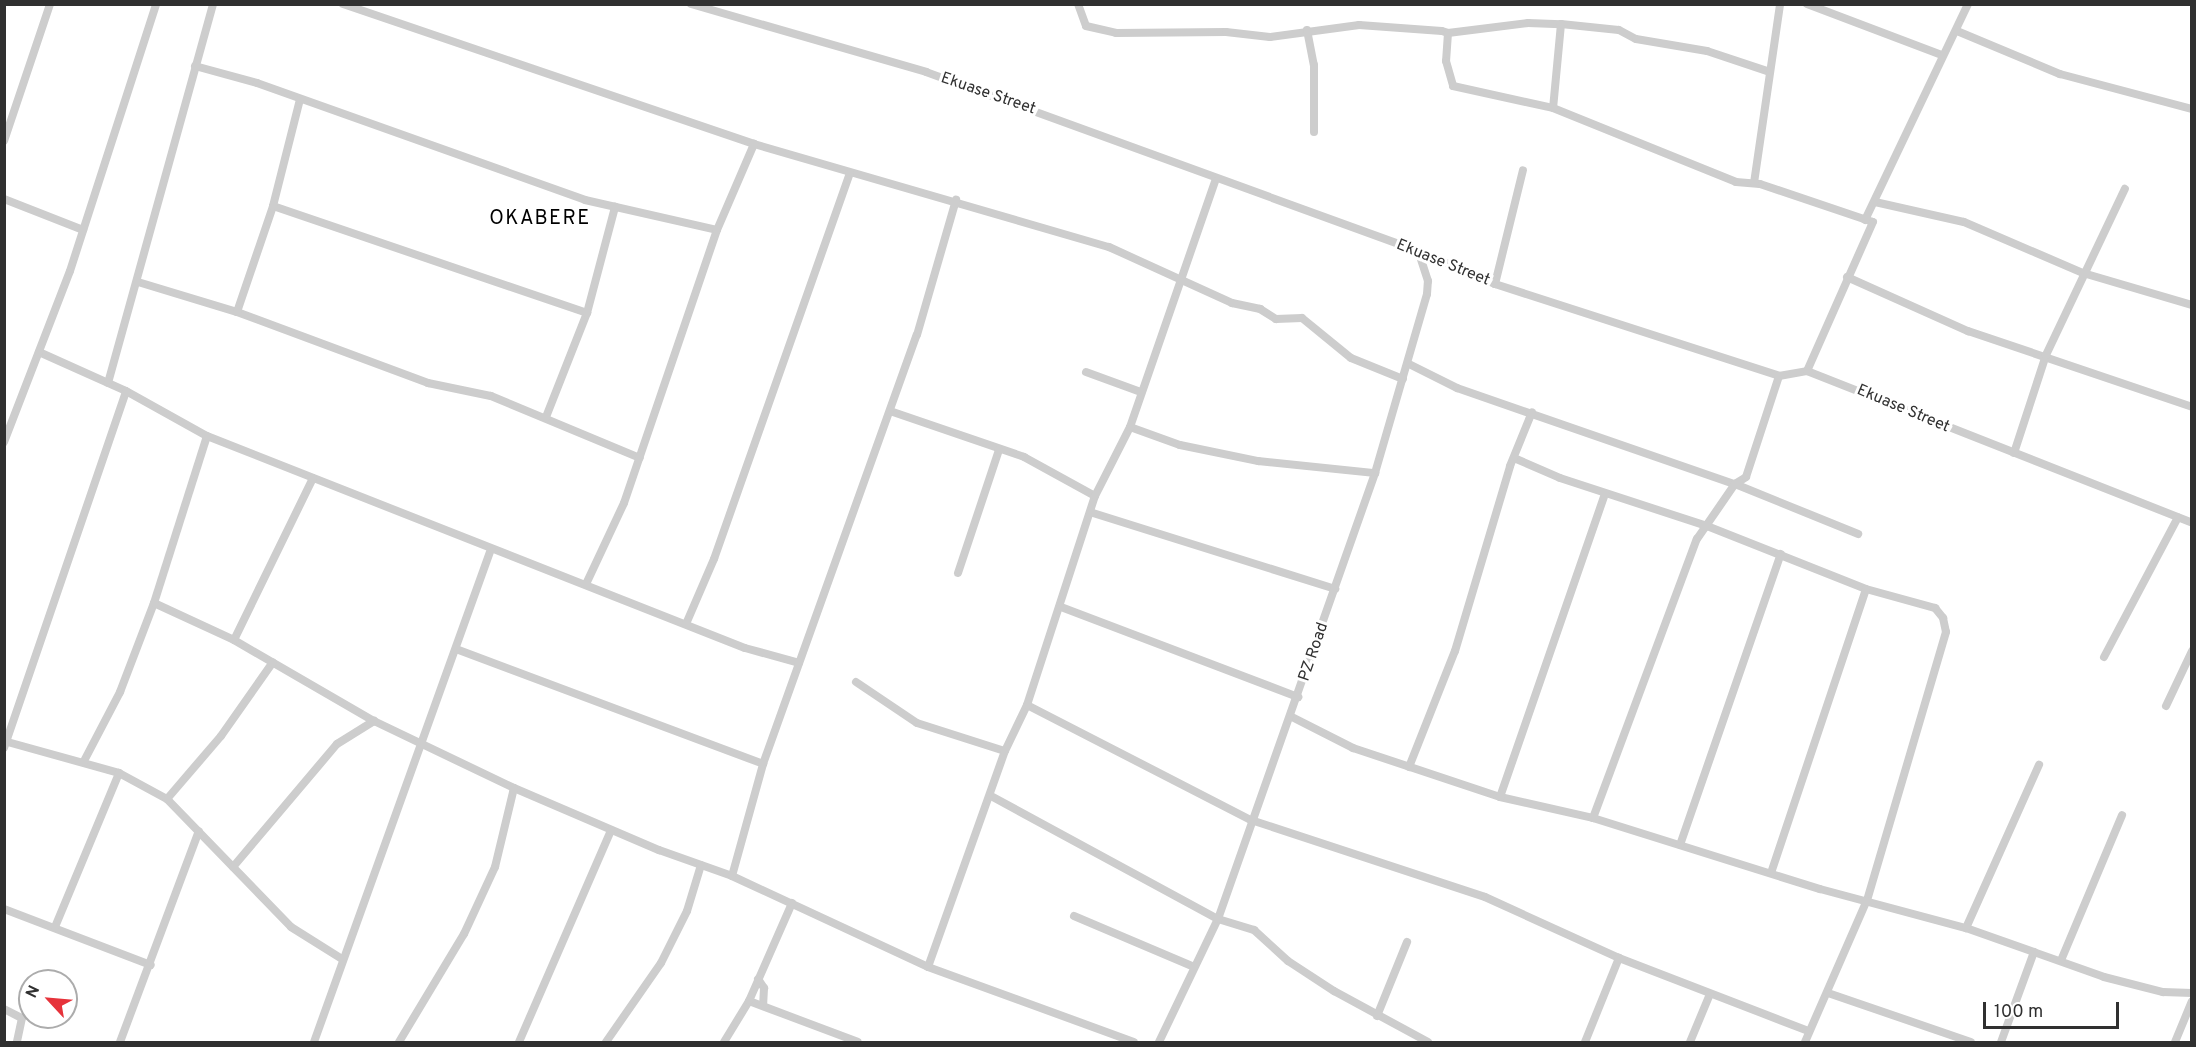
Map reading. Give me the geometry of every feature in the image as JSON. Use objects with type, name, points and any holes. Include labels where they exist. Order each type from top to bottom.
[{"type":"street","points":[[4,141],[50,4]]},
{"type":"street","points":[[5,440],[83,230],[156,4]]},
{"type":"street","points":[[108,383],[138,282],[213,4]]},
{"type":"street","points":[[343,4],[754,144],[956,200],[1120,251],[1178,279],[1276,319],[1302,318],[1351,358],[1403,379]]},
{"type":"street","name":"Ekuase Street","points":[[691,4],[926,72],[1070,122],[1215,181],[1418,251],[1495,284],[1779,376],[1807,371],[2192,523]]},
{"type":"street","points":[[1078,4],[1086,26],[1116,33],[1226,32],[1270,37],[1307,30],[1359,25],[1430,28],[1448,33],[1528,23],[1561,24],[1619,30],[1636,39],[1707,51],[1770,72]]},
{"type":"street","points":[[1754,183],[1780,4]]},
{"type":"street","points":[[1807,4],[1942,55]]},
{"type":"street","points":[[1865,220],[1968,4]]},
{"type":"street","points":[[1553,108],[1561,24]]},
{"type":"street","points":[[1307,30],[1314,65],[1314,132]]},
{"type":"street","points":[[1957,31],[2060,74],[2192,109]]},
{"type":"street","points":[[1448,33],[1446,61],[1453,86],[1553,108],[1666,157],[1736,182],[1754,183],[1873,222],[1807,371]]},
{"type":"street","points":[[195,66],[300,99],[506,174],[615,207],[717,230]]},
{"type":"street","points":[[237,312],[273,206],[300,99]]},
{"type":"street","points":[[587,582],[612,534],[717,230],[754,144]]},
{"type":"street","points":[[1495,284],[1523,170]]},
{"type":"street","points":[[686,624],[714,559],[849,172]]},
{"type":"street","points":[[928,967],[991,796],[1005,751],[1027,705],[1093,513],[1095,496],[1130,427],[1178,279],[1215,181]]},
{"type":"street","points":[[2014,453],[2046,354],[2125,189]]},
{"type":"street","points":[[4,199],[83,230]]},
{"type":"street","points":[[732,876],[763,764],[890,411],[956,200]]},
{"type":"street","points":[[1875,202],[1964,222],[2084,273],[2192,306]]},
{"type":"street","points":[[273,206],[516,293],[587,313]]},
{"type":"street","points":[[546,417],[587,313],[615,207]]},
{"type":"street","name":"PZ Road","points":[[1162,1042],[1194,967],[1218,919],[1375,473],[1409,363],[1428,281],[1418,251]]},
{"type":"street","points":[[1847,277],[1968,332],[2046,354],[2192,407]]},
{"type":"street","points":[[138,282],[237,312],[428,383],[491,396],[640,458]]},
{"type":"street","points":[[39,352],[126,391],[207,436],[491,549],[587,582],[745,648],[799,663]]},
{"type":"street","points":[[1409,363],[1457,388],[1735,484],[1858,534]]},
{"type":"street","points":[[1086,372],[1141,392]]},
{"type":"street","points":[[1593,819],[1666,613],[1697,539],[1735,484],[1746,477],[1779,376]]},
{"type":"street","points":[[126,391],[5,743],[84,761],[119,773],[167,799],[291,927],[342,959]]},
{"type":"street","points":[[890,411],[999,450],[1024,456],[1095,496]]},
{"type":"street","points":[[1409,767],[1455,651],[1514,458],[1532,412]]},
{"type":"street","points":[[1130,427],[1180,445],[1258,461],[1375,473]]},
{"type":"street","points":[[84,761],[120,692],[154,603],[207,436]]},
{"type":"street","points":[[958,573],[999,450]]},
{"type":"street","points":[[1514,458],[1605,494],[1707,526],[1866,589],[1935,608],[1946,632],[1867,900],[1805,1042]]},
{"type":"street","points":[[234,640],[314,478]]},
{"type":"street","points":[[1500,797],[1605,494]]},
{"type":"street","points":[[1093,513],[1335,589]]},
{"type":"street","points":[[2104,657],[2178,517]]},
{"type":"street","points":[[314,1042],[491,549]]},
{"type":"street","points":[[1680,845],[1781,554]]},
{"type":"street","points":[[1771,873],[1866,589]]},
{"type":"street","points":[[154,603],[234,640],[374,721],[514,788],[611,830],[732,876],[928,967],[1134,1042]]},
{"type":"street","points":[[1060,607],[1298,697]]},
{"type":"street","points":[[456,649],[763,764]]},
{"type":"street","points":[[2166,706],[2192,651]]},
{"type":"street","points":[[167,799],[221,736],[273,662]]},
{"type":"street","points":[[856,682],[917,723],[1005,751]]},
{"type":"street","points":[[1027,705],[1251,820],[1485,897],[1619,958],[1808,1031]]},
{"type":"street","points":[[1290,716],[1353,748],[1500,797],[1593,819],[1771,873],[1966,928],[2034,952],[2062,958],[2104,977],[2163,992],[2192,993]]},
{"type":"street","points":[[233,867],[337,744],[374,721]]},
{"type":"street","points":[[1966,928],[2038,765]]},
{"type":"street","points":[[55,927],[119,773]]},
{"type":"street","points":[[399,1042],[464,934],[495,867],[514,788]]},
{"type":"street","points":[[991,796],[1218,919],[1254,930],[1288,961],[1377,1016],[1428,1042]]},
{"type":"street","points":[[2062,958],[2122,814]]},
{"type":"street","points":[[519,1042],[611,830]]},
{"type":"street","points":[[120,1042],[151,965],[199,831]]},
{"type":"street","points":[[606,1042],[661,963],[687,911],[701,865]]},
{"type":"street","points":[[724,1042],[749,1001],[792,903]]},
{"type":"street","points":[[4,909],[151,965]]},
{"type":"street","points":[[1074,916],[1194,967]]},
{"type":"street","points":[[1377,1016],[1407,942]]},
{"type":"street","points":[[2001,1042],[2034,952]]},
{"type":"street","points":[[1585,1042],[1619,958]]},
{"type":"street","points":[[758,979],[764,987],[764,1005]]},
{"type":"street","points":[[1828,993],[1971,1042]]},
{"type":"street","points":[[1690,1042],[1710,994]]},
{"type":"street","points":[[749,1001],[858,1042]]},
{"type":"street","points":[[2175,1042],[2192,1001]]},
{"type":"street","points":[[4,1009],[22,1018],[17,1042]]},
{"type":"district","name":"OKABERE","points":[[540,219]]}]
